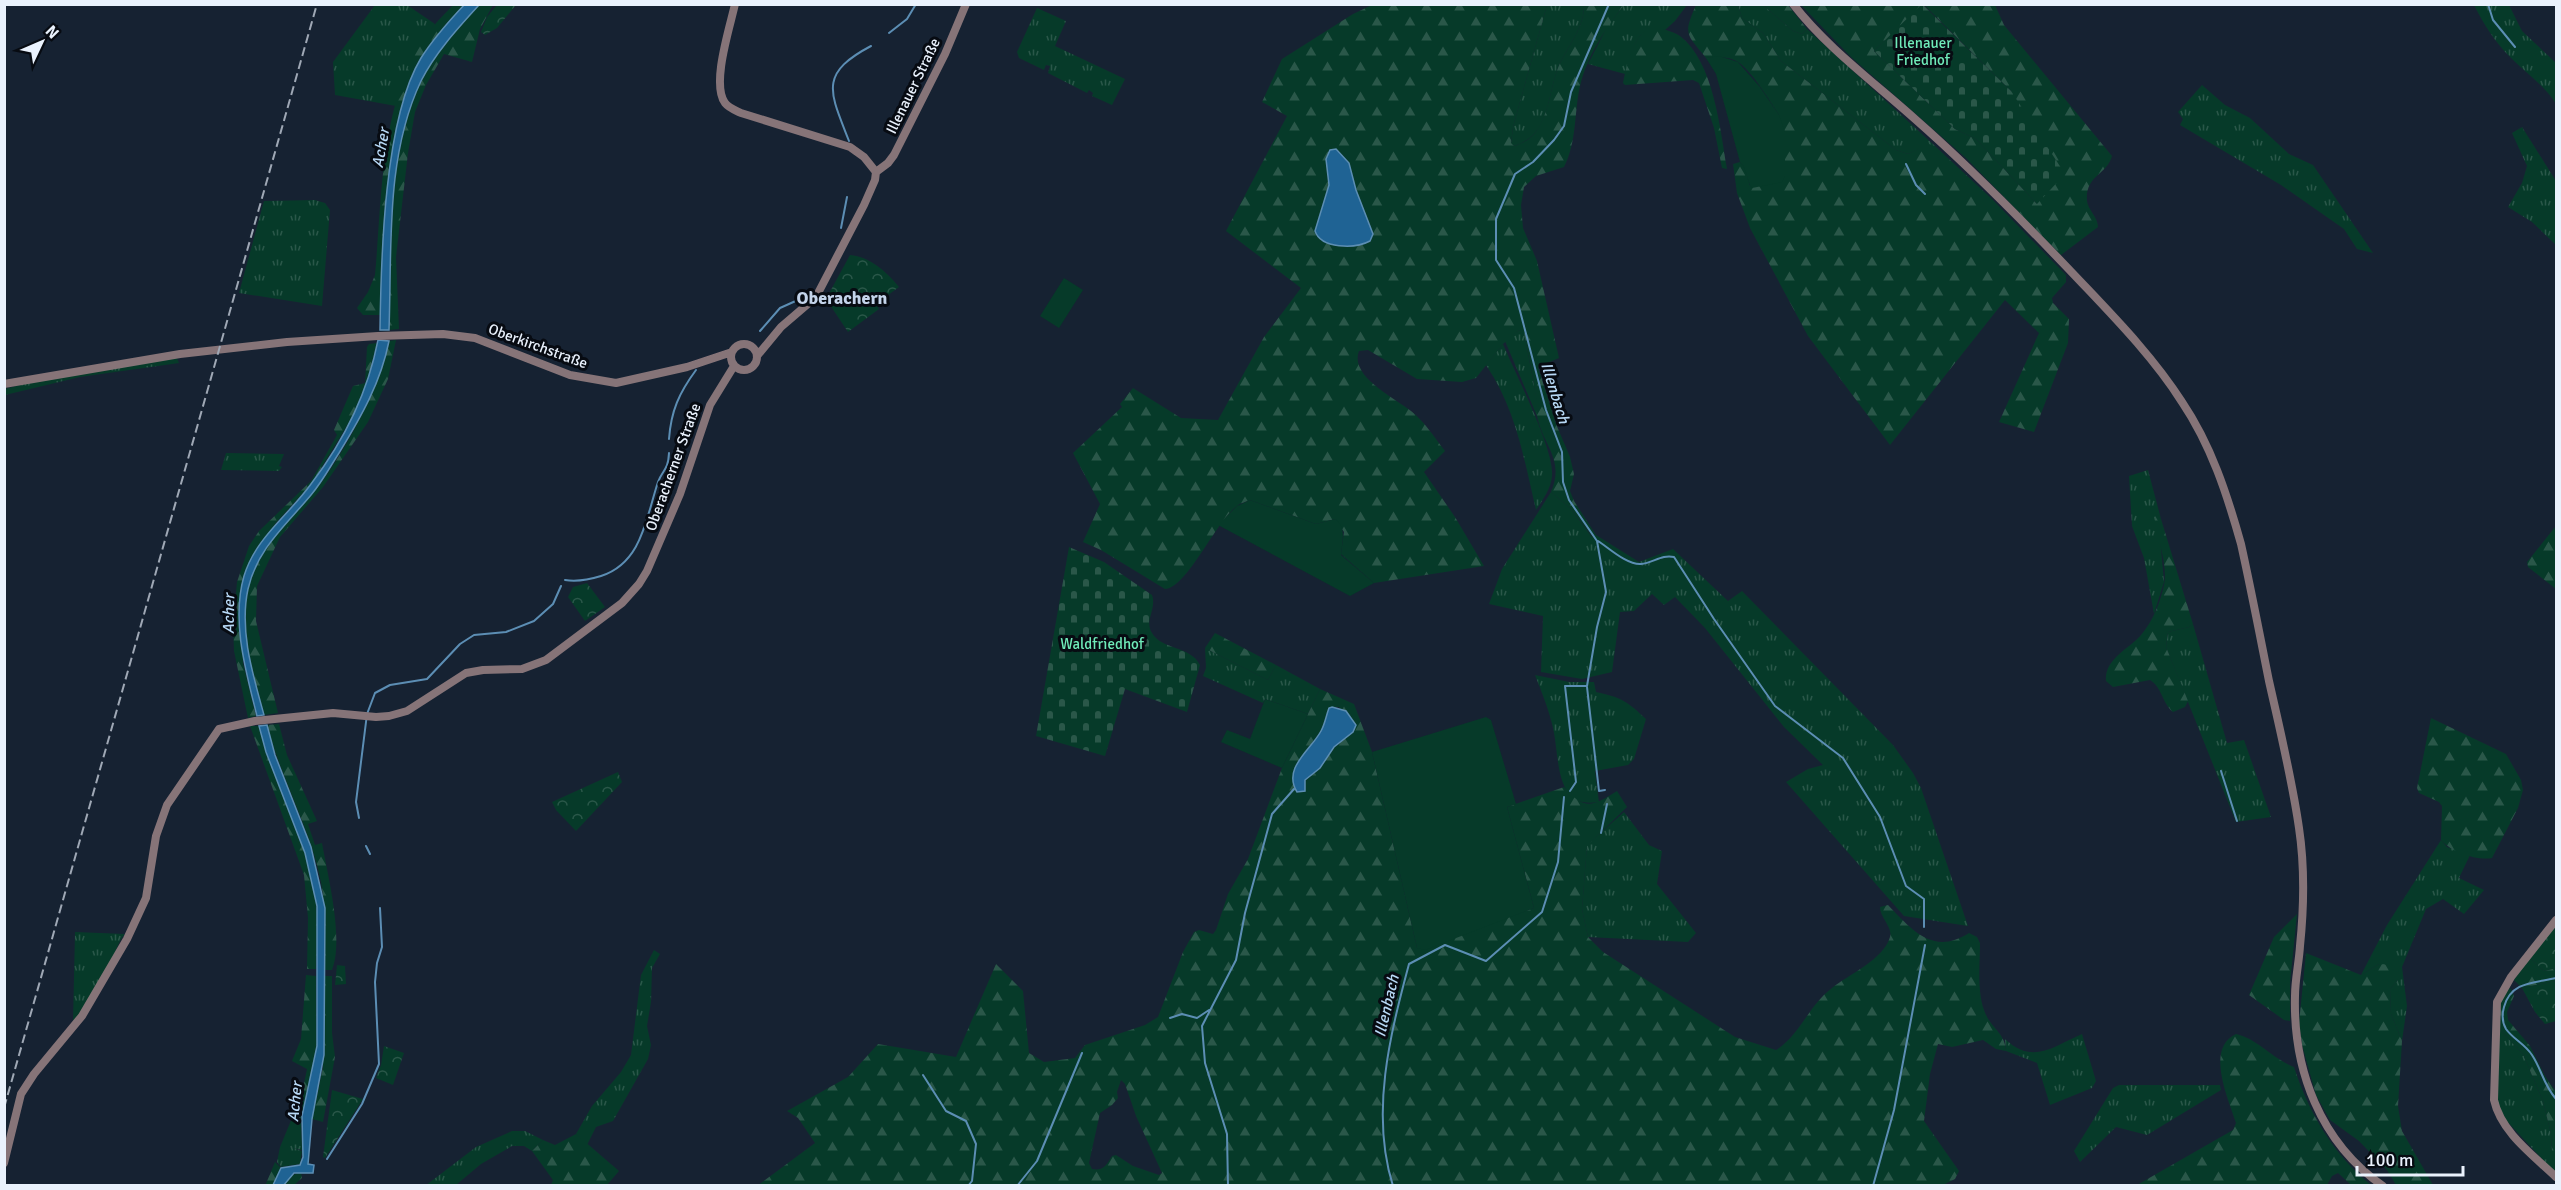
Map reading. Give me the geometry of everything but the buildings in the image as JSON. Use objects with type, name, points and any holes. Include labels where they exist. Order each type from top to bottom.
[{"type":"main road","points":[[735,4],[719,88],[724,102],[731,109],[741,113],[847,146],[864,157],[876,172],[871,188],[816,297],[755,352],[753,367],[735,361],[740,345],[748,345],[755,352]]},
{"type":"main road","name":"Illenauer Straße","points":[[876,172],[894,155],[945,54],[966,4]]},
{"type":"main road","points":[[1793,4],[1854,65],[1996,195],[2092,294],[2165,378],[2208,447],[2224,488],[2241,543],[2300,829],[2303,858],[2303,912],[2295,994],[2297,1048],[2318,1111],[2349,1155],[2383,1185]]},
{"type":"main road","name":"Oberkirchstraße","points":[[4,384],[116,364],[237,348],[378,336],[443,334],[475,338],[570,375],[616,383],[719,357],[735,361]]},
{"type":"main road","name":"Oberacherner Straße","points":[[4,1163],[17,1106],[25,1087],[82,1016],[138,920],[149,886],[156,836],[167,805],[219,729],[255,721],[341,712],[389,716],[407,711],[466,673],[522,669],[538,664],[629,597],[647,571],[680,495],[710,405],[718,388],[729,376],[735,361]]},
{"type":"main road","points":[[2556,920],[2511,977],[2497,1002],[2494,1100],[2497,1114],[2506,1127],[2556,1177]]},
{"type":"green space","name":"Illenauer Friedhof","points":[[1922,4],[2011,91],[2065,174],[2037,204],[1976,139],[1955,129],[1874,51]]},
{"type":"green space","points":[[375,5],[407,5],[435,24],[412,64],[396,106],[335,95],[333,62]]},
{"type":"green space","points":[[453,5],[465,5],[445,25],[412,76],[404,101],[391,161],[380,315],[363,315],[357,308],[368,292],[375,275],[385,158],[396,101],[418,47]]},
{"type":"green space","points":[[479,5],[493,5],[480,29],[472,62],[444,54],[426,85],[415,112],[396,257],[399,329],[389,330],[393,203],[401,140],[409,110],[421,81],[433,61]]},
{"type":"green space","points":[[497,5],[516,5],[497,28],[485,35],[481,32],[487,17]]},
{"type":"green space","points":[[1372,5],[1547,5],[1513,127],[1511,143],[1514,146],[1532,136],[1543,119],[1555,76],[1581,22],[1584,5],[1624,5],[1598,43],[1587,64],[1578,96],[1571,148],[1564,167],[1536,176],[1524,187],[1521,205],[1523,228],[1537,261],[1559,358],[1538,367],[1556,424],[1570,457],[1574,474],[1570,491],[1596,535],[1593,537],[1571,509],[1551,492],[1556,470],[1552,453],[1537,416],[1535,390],[1524,333],[1519,330],[1503,344],[1476,378],[1462,382],[1417,379],[1368,350],[1359,351],[1358,360],[1367,378],[1416,415],[1445,451],[1424,472],[1455,517],[1484,566],[1374,583],[1341,554],[1344,532],[1335,519],[1316,524],[1250,500],[1238,505],[1229,514],[1183,578],[1174,586],[1165,589],[1101,550],[1083,542],[1100,504],[1073,453],[1122,407],[1120,404],[1133,388],[1181,418],[1218,420],[1264,337],[1301,288],[1226,231],[1287,116],[1262,102],[1282,59],[1353,14]],"holes":[[[1349,163],[1356,190],[1373,234],[1370,242],[1341,244],[1315,231],[1329,185],[1329,173]]]},
{"type":"green space","points":[[1547,5],[1584,5],[1583,14],[1578,30],[1558,68],[1543,120],[1534,134],[1514,146],[1511,144],[1513,127]]},
{"type":"green space","points":[[1624,5],[1687,5],[1665,30],[1655,28],[1641,34],[1633,48],[1625,74],[1588,64],[1607,27]]},
{"type":"green space","points":[[1696,5],[1738,5],[1742,18],[1763,33],[1781,61],[1896,150],[1908,154],[1928,144],[1934,145],[1992,199],[2066,275],[2066,282],[2052,298],[2053,303],[2069,319],[2068,343],[2034,432],[1999,422],[2039,333],[2005,300],[1890,445],[1808,336],[1750,228],[1737,193],[1733,164],[1740,162],[1745,167],[1750,186],[1779,115],[1760,86],[1743,66],[1731,59],[1706,58],[1694,43],[1688,28]]},
{"type":"green space","points":[[1738,5],[1763,5],[1793,31],[1802,34],[1807,29],[1934,145],[1928,145],[1908,154],[1896,150],[1781,61],[1763,33],[1742,18]]},
{"type":"green space","points":[[1763,5],[1788,5],[1807,29],[1802,34],[1793,31]]},
{"type":"green space","points":[[1801,5],[1922,5],[1874,51],[1955,129],[1976,139],[2037,204],[2011,91],[1924,5],[1995,5],[2004,25],[2112,156],[2106,167],[2093,180],[2087,192],[2087,201],[2098,227],[2061,255],[1966,158],[1851,57]]},
{"type":"green space","points":[[2474,5],[2509,5],[2522,31],[2556,63],[2556,104],[2541,85],[2500,46]]},
{"type":"green space","points":[[1037,8],[1066,21],[1055,46],[1125,79],[1112,105],[1092,96],[1093,93],[1089,90],[1087,93],[1048,73],[1050,66],[1046,65],[1044,70],[1019,58],[1017,52]]},
{"type":"green space","points":[[1654,26],[1680,36],[1701,62],[1714,97],[1727,169],[1722,168],[1714,128],[1699,83],[1693,80],[1625,85],[1623,83],[1629,58],[1636,42],[1647,29]]},
{"type":"green space","points":[[1719,56],[1738,62],[1760,87],[1779,115],[1785,132],[1785,176],[1782,182],[1752,188],[1750,185],[1740,162],[1716,74],[1706,58]]},
{"type":"green space","points":[[2202,85],[2225,105],[2250,118],[2289,154],[2313,165],[2373,253],[2357,249],[2344,229],[2281,185],[2180,125],[2183,119],[2178,112]]},
{"type":"green space","points":[[2522,127],[2556,181],[2556,245],[2532,222],[2508,207],[2522,183],[2527,166],[2512,133]]},
{"type":"green space","points":[[315,200],[325,203],[330,210],[322,306],[239,293],[264,201]]},
{"type":"green space","points":[[850,255],[877,266],[899,287],[876,304],[879,309],[848,332],[826,299]]},
{"type":"green space","points":[[1064,278],[1083,290],[1059,328],[1040,316]]},
{"type":"green space","points":[[1519,330],[1524,332],[1537,401],[1537,416],[1505,341]]},
{"type":"green space","points":[[396,340],[388,379],[368,422],[323,487],[280,537],[257,586],[256,621],[278,713],[264,715],[246,637],[246,605],[252,575],[273,538],[311,495],[335,463],[369,400],[385,359],[389,341]]},
{"type":"green space","points":[[377,343],[365,390],[350,421],[312,483],[275,524],[244,576],[243,663],[256,716],[248,718],[234,651],[233,625],[237,582],[249,546],[259,531],[311,481],[337,435],[334,430],[353,386],[365,383],[367,347],[369,344]]},
{"type":"green space","points":[[1503,344],[1541,430],[1551,464],[1550,485],[1536,510],[1512,417],[1486,365]]},
{"type":"green space","points":[[177,358],[179,363],[80,377],[5,395],[5,389],[35,381]]},
{"type":"green space","points":[[226,453],[284,454],[279,471],[221,470]]},
{"type":"green space","points":[[2148,470],[2161,519],[2158,515],[2164,582],[2154,614],[2144,558],[2132,526],[2129,476]]},
{"type":"green space","points":[[1551,492],[1571,509],[1592,537],[1596,535],[1639,562],[1673,549],[1728,601],[1742,591],[1893,745],[1921,788],[1968,926],[1904,916],[1786,782],[1808,769],[1823,765],[1784,727],[1705,628],[1675,597],[1664,605],[1652,594],[1634,611],[1620,612],[1612,672],[1582,679],[1541,672],[1543,616],[1489,604],[1502,569]]},
{"type":"green space","points":[[1250,500],[1316,524],[1335,519],[1342,530],[1341,555],[1374,583],[1350,596],[1218,525],[1237,506]]},
{"type":"green space","points":[[2158,515],[2193,624],[2168,632],[2166,647],[2188,701],[2185,707],[2173,712],[2150,680],[2113,687],[2106,681],[2109,666],[2145,630],[2160,598],[2165,570],[2154,517]]},
{"type":"green space","points":[[2556,526],[2556,589],[2528,567],[2527,562]]},
{"type":"green space","name":"Waldfriedhof","points":[[1069,547],[1104,562],[1152,595],[1153,605],[1149,624],[1152,633],[1162,642],[1190,654],[1200,665],[1187,712],[1125,689],[1105,756],[1036,736]]},
{"type":"green space","points":[[587,583],[605,607],[585,621],[568,597],[573,587]]},
{"type":"green space","points":[[2193,624],[2227,743],[2244,740],[2271,817],[2236,822],[2166,647],[2168,632]]},
{"type":"green space","points":[[1215,633],[1276,665],[1268,680],[1205,648]]},
{"type":"green space","points":[[1205,648],[1268,680],[1276,665],[1320,689],[1308,714],[1265,699],[1263,703],[1203,676],[1206,668]]},
{"type":"green space","points":[[1535,675],[1569,682],[1594,682],[1596,692],[1624,701],[1646,719],[1634,759],[1628,765],[1595,771],[1599,802],[1584,802],[1574,798],[1567,790],[1559,767],[1551,721]]},
{"type":"green space","points":[[1320,689],[1354,704],[1372,752],[1417,948],[1534,908],[1507,807],[1564,787],[1577,800],[1589,804],[1617,791],[1627,807],[1587,846],[1582,909],[1588,937],[1603,952],[1735,1037],[1776,1050],[1792,1036],[1824,995],[1881,952],[1890,933],[1880,907],[1888,905],[1915,931],[1934,941],[1945,942],[1969,933],[1977,937],[1980,943],[1980,994],[1984,1010],[2003,1039],[2006,1051],[1996,1049],[1983,1040],[1952,1047],[1938,1044],[1930,1074],[1924,1121],[1959,1171],[1955,1179],[1943,1185],[757,1186],[815,1143],[798,1118],[787,1111],[848,1077],[878,1044],[956,1057],[996,964],[1023,991],[1029,1053],[1044,1062],[1075,1058],[1085,1045],[1145,1025],[1158,1017],[1183,952],[1194,932],[1199,930],[1213,934],[1216,930],[1228,894],[1248,859],[1282,768]],"holes":[[[1332,707],[1339,707],[1353,732],[1334,747],[1320,768],[1305,781],[1312,743],[1322,730]],[[1121,1080],[1125,1084],[1136,1116],[1162,1173],[1159,1175],[1133,1166],[1116,1155],[1099,1169],[1092,1169],[1089,1163],[1100,1113],[1118,1098],[1117,1092]]]},
{"type":"green space","points":[[1265,699],[1308,714],[1282,768],[1221,742],[1227,730],[1250,739]]},
{"type":"green space","points":[[1486,717],[1491,720],[1516,804],[1507,807],[1534,908],[1425,950],[1417,948],[1372,752]]},
{"type":"green space","points":[[2431,718],[2506,754],[2521,780],[2523,790],[2518,808],[2492,858],[2472,857],[2445,844],[2441,840],[2442,806],[2439,802],[2419,793],[2417,788]]},
{"type":"green space","points":[[279,724],[287,755],[317,821],[308,824],[315,845],[322,843],[336,925],[335,957],[332,970],[324,970],[324,904],[316,862],[267,725]]},
{"type":"green space","points":[[250,726],[259,726],[271,765],[308,862],[317,915],[316,969],[307,969],[308,918],[304,875]]},
{"type":"green space","points":[[618,772],[622,782],[576,831],[556,810],[552,802]]},
{"type":"green space","points":[[1624,812],[1649,845],[1662,851],[1657,884],[1696,933],[1688,942],[1588,937],[1582,909],[1587,845]]},
{"type":"green space","points":[[2441,840],[2447,847],[2470,855],[2459,878],[2484,890],[2464,914],[2443,899],[2426,909],[2402,967],[2407,1006],[2402,1041],[2391,1014],[2390,989],[2398,980],[2379,964],[2361,975],[2387,925]]},
{"type":"green space","points":[[2297,914],[2290,983],[2290,1021],[2284,1020],[2249,995],[2274,937]]},
{"type":"green space","points":[[2556,926],[2556,968],[2544,971],[2529,957]]},
{"type":"green space","points":[[75,932],[125,934],[99,983],[73,1022]]},
{"type":"green space","points":[[654,950],[660,954],[652,968],[651,1002],[647,1026],[651,1045],[648,1059],[613,1121],[596,1127],[587,1145],[576,1134],[592,1106],[621,1072],[631,1055],[641,975]]},
{"type":"green space","points":[[2306,953],[2361,975],[2379,964],[2391,965],[2397,972],[2398,980],[2390,989],[2391,1014],[2402,1041],[2398,1106],[2402,1131],[2433,1185],[2396,1185],[2387,1170],[2359,1141],[2330,1120],[2316,1095],[2302,1045],[2299,1023]]},
{"type":"green space","points":[[2529,957],[2544,971],[2556,968],[2556,981],[2522,988],[2514,980]]},
{"type":"green space","points":[[337,965],[345,966],[346,984],[335,985]]},
{"type":"green space","points":[[306,975],[316,976],[317,1046],[306,1102],[301,1098],[307,1069],[292,1061],[301,1039]]},
{"type":"green space","points":[[323,976],[332,976],[332,1033],[335,1057],[323,1122],[312,1119],[323,1067]]},
{"type":"green space","points":[[2556,981],[2556,1021],[2545,1024],[2535,1012],[2522,988]]},
{"type":"green space","points":[[2508,988],[2514,996],[2507,1012],[2508,1020],[2530,1046],[2556,1092],[2556,1173],[2546,1163],[2552,1152],[2551,1134],[2543,1101],[2523,1054],[2499,1029],[2501,998]]},
{"type":"green space","points":[[2499,1029],[2523,1054],[2543,1101],[2551,1134],[2552,1153],[2546,1163],[2502,1116],[2497,1100]]},
{"type":"green space","points":[[2082,1034],[2096,1081],[2092,1088],[2050,1105],[2037,1063],[2006,1051],[2005,1039],[2015,1047],[2034,1052],[2052,1048]]},
{"type":"green space","points":[[2236,1034],[2251,1040],[2294,1067],[2307,1100],[2324,1132],[2345,1160],[2371,1185],[2351,1185],[2338,1173],[2332,1176],[2327,1185],[2137,1185],[2233,1130],[2236,1123],[2224,1088],[2220,1062],[2222,1050],[2227,1041]]},
{"type":"green space","points":[[384,1046],[404,1053],[393,1085],[376,1078]]},
{"type":"green space","points":[[2119,1085],[2220,1085],[2221,1090],[2147,1135],[2116,1127],[2080,1162],[2074,1151],[2113,1088]]},
{"type":"green space","points":[[332,1090],[363,1099],[325,1158],[323,1157]]},
{"type":"green space","points":[[300,1099],[306,1102],[301,1115],[302,1150],[293,1148],[302,1151],[300,1164],[281,1167],[277,1162],[280,1147]]},
{"type":"green space","points":[[512,1131],[525,1131],[543,1140],[532,1151],[524,1146],[512,1146],[481,1164],[456,1185],[425,1186],[476,1147]]},
{"type":"green space","points":[[576,1134],[619,1171],[607,1185],[551,1185],[553,1180],[532,1151],[543,1140],[555,1145]]},
{"type":"green space","points":[[275,1162],[281,1168],[273,1185],[265,1186]]},
{"type":"green space","points":[[301,1172],[302,1178],[294,1185],[283,1186],[290,1176]]},
{"type":"water","points":[[465,4],[479,5],[447,41],[421,81],[409,110],[401,140],[393,203],[389,330],[380,330],[387,190],[399,116],[409,84],[421,58]]},
{"type":"water","points":[[1336,149],[1349,163],[1356,190],[1373,234],[1370,241],[1364,244],[1339,246],[1331,244],[1318,237],[1315,231],[1329,185],[1326,159],[1330,150]]},
{"type":"water","points":[[378,340],[389,341],[381,371],[362,413],[322,480],[265,550],[252,575],[248,589],[245,621],[249,653],[264,715],[257,716],[245,664],[240,628],[240,593],[244,576],[249,562],[264,538],[302,496],[344,434],[368,379]]},
{"type":"water","points":[[1329,708],[1346,711],[1356,725],[1353,732],[1334,747],[1320,768],[1305,780],[1305,791],[1297,792],[1293,783],[1295,767],[1321,731]]},
{"type":"water","points":[[267,725],[275,755],[311,847],[325,908],[324,1055],[312,1119],[308,1164],[314,1165],[313,1173],[294,1173],[283,1186],[273,1185],[281,1168],[300,1165],[303,1157],[302,1116],[317,1046],[317,906],[305,853],[266,752],[259,726]]},
{"type":"waterway","points":[[889,33],[907,19],[916,4]]},
{"type":"waterway","name":"Illenbach","points":[[1570,791],[1576,782],[1565,686],[1587,686],[1597,627],[1606,592],[1597,541],[1569,500],[1563,482],[1562,452],[1546,410],[1514,288],[1496,260],[1496,219],[1515,174],[1533,162],[1564,126],[1571,92],[1609,4]]},
{"type":"waterway","points":[[2488,4],[2493,20],[2515,47]]},
{"type":"waterway","points":[[849,141],[837,109],[833,86],[836,75],[843,66],[871,46]]},
{"type":"waterway","points":[[1906,164],[1916,185],[1925,194]]},
{"type":"waterway","points":[[841,228],[847,197]]},
{"type":"waterway","points":[[760,331],[780,308],[809,295]]},
{"type":"waterway","points":[[669,439],[677,403],[696,370]]},
{"type":"waterway","points":[[565,580],[574,581],[601,576],[615,570],[626,561],[634,550],[646,524],[658,482],[668,463],[669,453]]},
{"type":"waterway","points":[[1598,541],[1624,559],[1636,564],[1674,557],[1775,706],[1843,758],[1880,817],[1906,886],[1924,899],[1924,927]]},
{"type":"waterway","points":[[359,818],[356,802],[367,714],[375,693],[390,685],[427,679],[460,644],[474,635],[506,632],[534,621],[553,604],[561,586]]},
{"type":"waterway","points":[[1587,687],[1599,791],[1605,790]]},
{"type":"waterway","points":[[2221,771],[2237,821]]},
{"type":"waterway","points":[[1228,1186],[1227,1134],[1205,1063],[1202,1026],[1236,960],[1245,913],[1272,814],[1294,789]]},
{"type":"waterway","name":"Illenbach","points":[[1393,1186],[1386,1158],[1383,1130],[1385,1074],[1395,1018],[1409,964],[1445,945],[1486,961],[1542,912],[1558,862],[1564,797]]},
{"type":"waterway","points":[[1601,833],[1607,804]]},
{"type":"waterway","points":[[366,846],[370,854]]},
{"type":"waterway","points":[[327,1159],[362,1104],[379,1064],[375,982],[382,947],[380,908]]},
{"type":"waterway","points":[[1873,1186],[1894,1110],[1925,945]]},
{"type":"waterway","points":[[2556,978],[2525,985],[2512,992],[2507,998],[2503,1015],[2506,1029],[2532,1055],[2556,1099]]},
{"type":"waterway","points":[[1170,1018],[1182,1014],[1197,1018],[1209,1010]]},
{"type":"waterway","points":[[1017,1186],[1037,1161],[1082,1053]]},
{"type":"waterway","points":[[923,1075],[946,1111],[966,1121],[976,1144],[972,1181],[968,1186]]},
{"type":"railway","points":[[4,1108],[317,4]]},
{"type":"district","name":"Oberachern","points":[[842,298]]},
{"type":"water label","name":"Acher","points":[[381,148]]},
{"type":"water label","name":"Acher","points":[[229,614]]},
{"type":"water label","name":"Acher","points":[[295,1102]]}]
